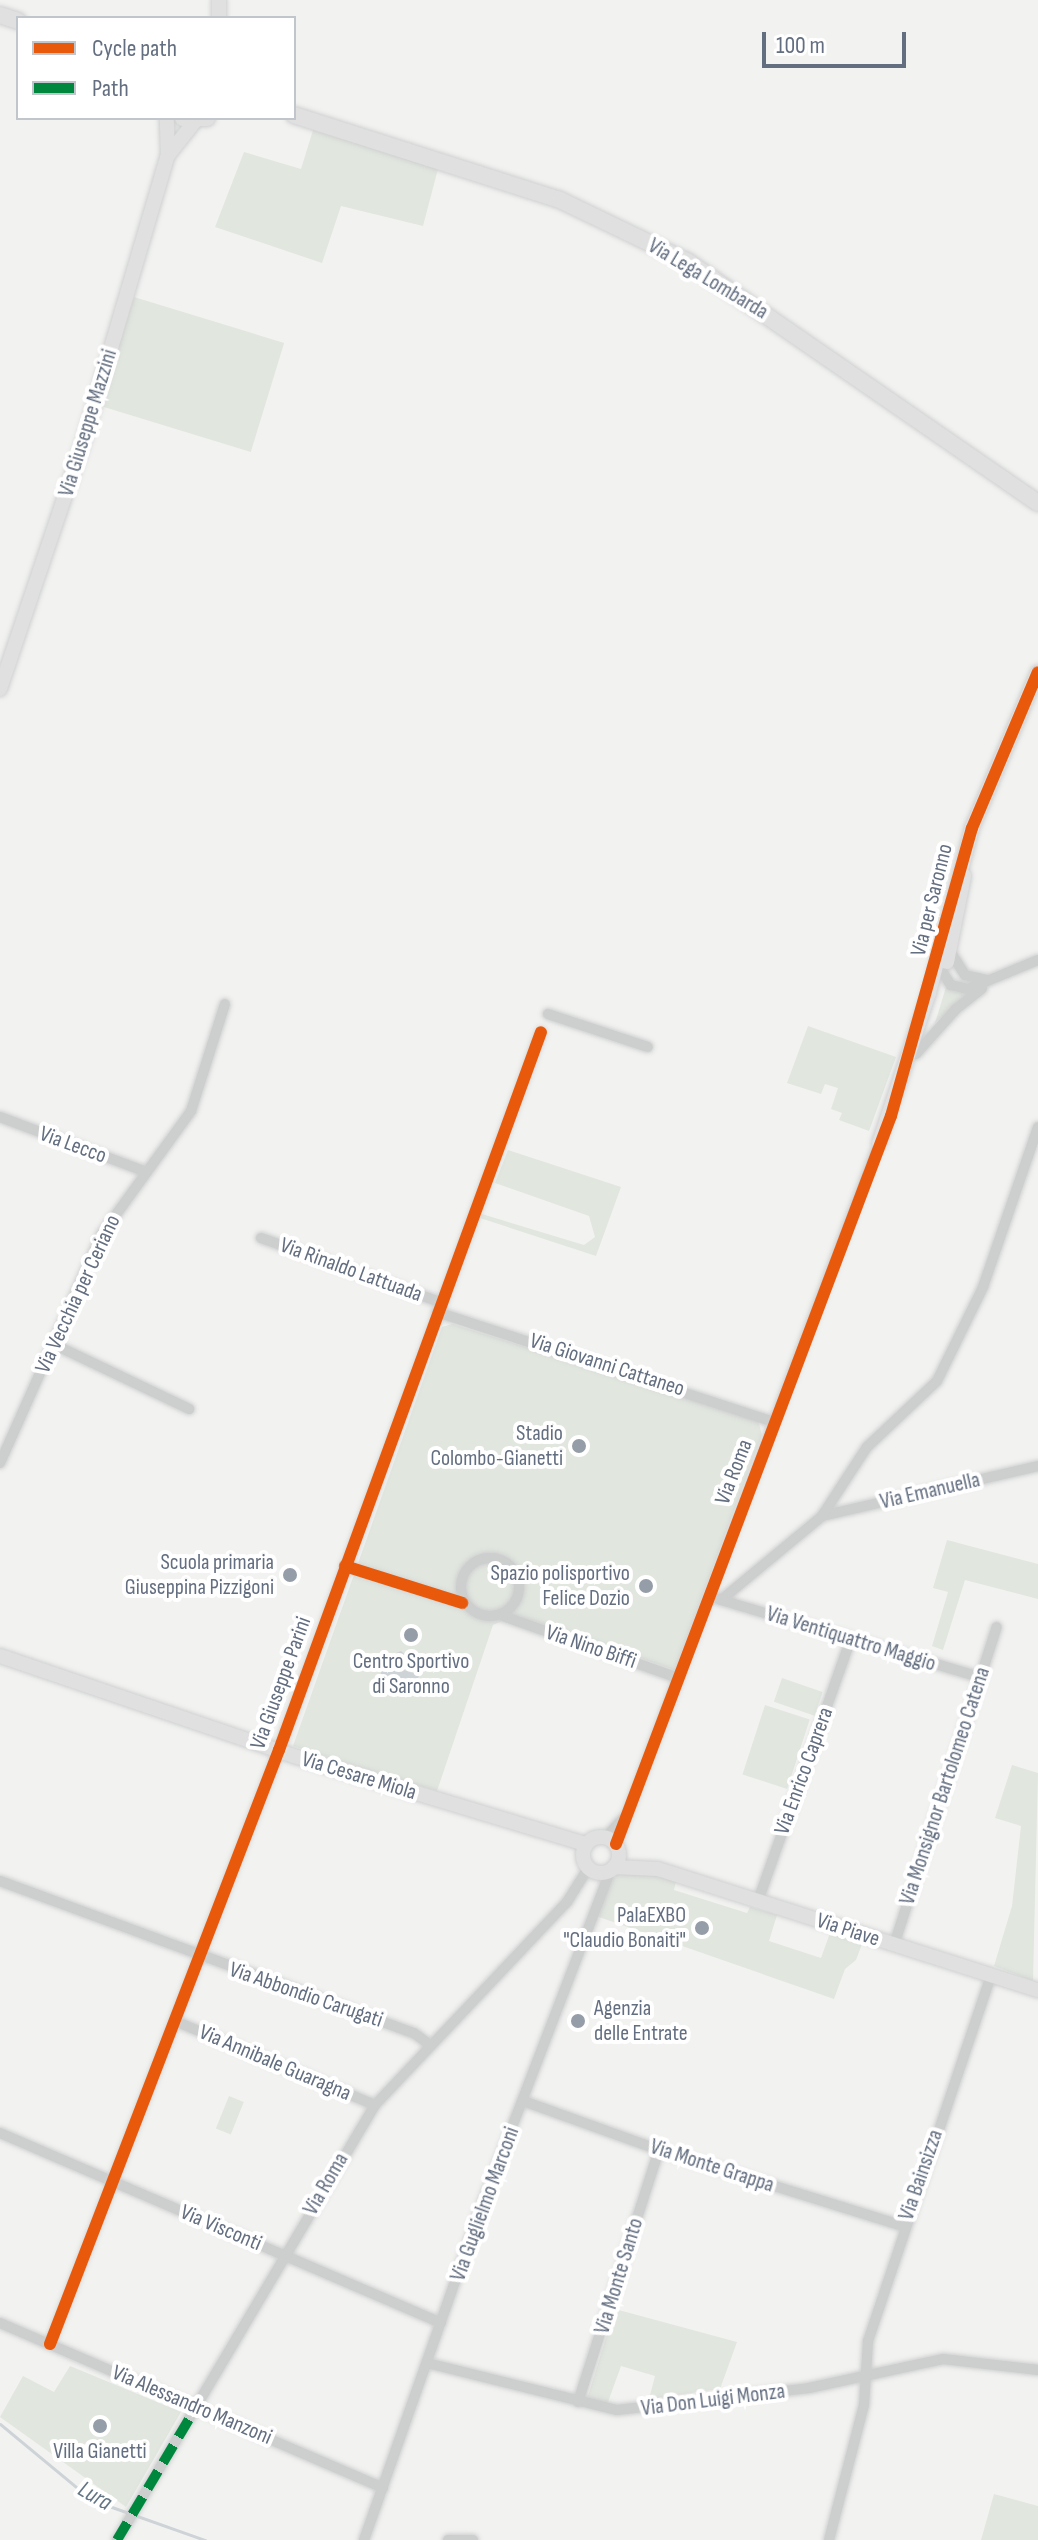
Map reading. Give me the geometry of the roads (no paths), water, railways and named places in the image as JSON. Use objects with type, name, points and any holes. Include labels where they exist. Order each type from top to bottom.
[{"type":"main road","name":"Via Lega Lombarda","points":[[296,116],[560,200],[687,261],[1038,503]]},
{"type":"street","points":[[167,120],[168,155]]},
{"type":"street","points":[[168,155],[194,120]]},
{"type":"street","name":"Via Giuseppe Mazzini","points":[[0,689],[5,656],[86,433],[168,155]]},
{"type":"street","name":"Via per Saronno","points":[[879,1143],[916,1054],[940,969],[969,838],[1038,672]]},
{"type":"street","name":"Via per Saronno","points":[[896,1101],[949,950],[969,838]]},
{"type":"street","points":[[949,950],[965,975],[982,982],[997,978]]},
{"type":"street","points":[[940,969],[951,985],[968,989],[1038,960]]},
{"type":"street","points":[[916,1054],[956,1009],[997,978]]},
{"type":"street","name":"Via Vecchia per Ceriano","points":[[0,1463],[102,1234],[191,1111],[225,1004]]},
{"type":"street","points":[[548,1014],[648,1047]]},
{"type":"street","name":"Via Giuseppe Parini","points":[[50,2344],[279,1750],[541,1032]]},
{"type":"street","name":"Via Lecco","points":[[0,1117],[146,1172]]},
{"type":"street","points":[[721,1600],[822,1516],[867,1447],[937,1381],[952,1358],[998,1244],[1038,1127]]},
{"type":"street","name":"Via Roma","points":[[613,1844],[627,1815],[879,1143]]},
{"type":"street","name":"Via Rinaldo Lattuada","points":[[261,1238],[439,1307]]},
{"type":"street","name":"Via Giovanni Cattaneo","points":[[439,1307],[774,1422]]},
{"type":"street","points":[[53,1344],[189,1409]]},
{"type":"street","name":"Via Emanuella","points":[[822,1516],[1038,1466]]},
{"type":"street","points":[[462,1603],[460,1581],[471,1563],[490,1559],[506,1563],[514,1568],[520,1589],[517,1602],[503,1616]]},
{"type":"street","name":"Via Nino Biffi","points":[[345,1566],[503,1616],[678,1678]]},
{"type":"street","name":"Via Ventiquattro Maggio","points":[[709,1596],[850,1641],[980,1677]]},
{"type":"street","name":"Via Monsignor Bartolomeo Catena","points":[[894,1945],[997,1627]]},
{"type":"street","name":"Via Enrico Caprera","points":[[758,1901],[850,1641]]},
{"type":"street","name":"Via Cesare Miola","points":[[0,1656],[279,1750],[354,1780],[537,1831],[584,1848]]},
{"type":"street","points":[[588,1869],[584,1848],[613,1844],[612,1869]]},
{"type":"street","name":"Via Piave","points":[[613,1844],[658,1869],[1038,1990]]},
{"type":"street","name":"Via Roma","points":[[117,2540],[375,2105],[567,1902],[588,1869]]},
{"type":"street","name":"Via Piave","points":[[588,1869],[658,1869]]},
{"type":"street","name":"Via Guglielmo Marconi","points":[[366,2540],[441,2323],[612,1869]]},
{"type":"street","name":"Via Abbondio Carugati","points":[[1,1883],[200,1958],[414,2033],[430,2045]]},
{"type":"street","name":"Via Bainsizza","points":[[829,2540],[864,2405],[868,2341],[903,2226],[991,1976]]},
{"type":"street","name":"Via Annibale Guaragna","points":[[175,2021],[375,2105]]},
{"type":"street","name":"Via Monte Grappa","points":[[523,2101],[659,2150],[903,2226]]},
{"type":"street","name":"Via Visconti","points":[[0,2133],[441,2323]]},
{"type":"street","name":"Via Monte Santo","points":[[578,2402],[659,2150]]},
{"type":"street","name":"Via Alessandro Manzoni","points":[[0,2323],[383,2488]]},
{"type":"street","name":"Via Don Luigi Monza","points":[[427,2363],[446,2371],[629,2411],[865,2377],[922,2362],[981,2360],[1038,2369]]},
{"type":"street","name":"Via Don Luigi Monza","points":[[422,2377],[446,2371]]},
{"type":"street","points":[[448,2540],[473,2540]]},
{"type":"waterway","name":"Lura","points":[[0,2424],[92,2500],[205,2540]]},
{"type":"place","name":"Stadio Colombo-Gianetti","points":[[579,1446]]},
{"type":"place","name":"Scuola primaria Giuseppina Pizzigoni","points":[[290,1575]]},
{"type":"place","name":"Spazio polisportivo Felice Dozio","points":[[646,1586]]},
{"type":"place","name":"Centro Sportivo di Saronno","points":[[411,1635]]},
{"type":"place","name":"PalaEXBO \"Claudio Bonaiti\"","points":[[702,1928]]},
{"type":"place","name":"Agenzia delle Entrate","points":[[578,2021]]},
{"type":"place","name":"Villa Gianetti","points":[[100,2426]]}]
